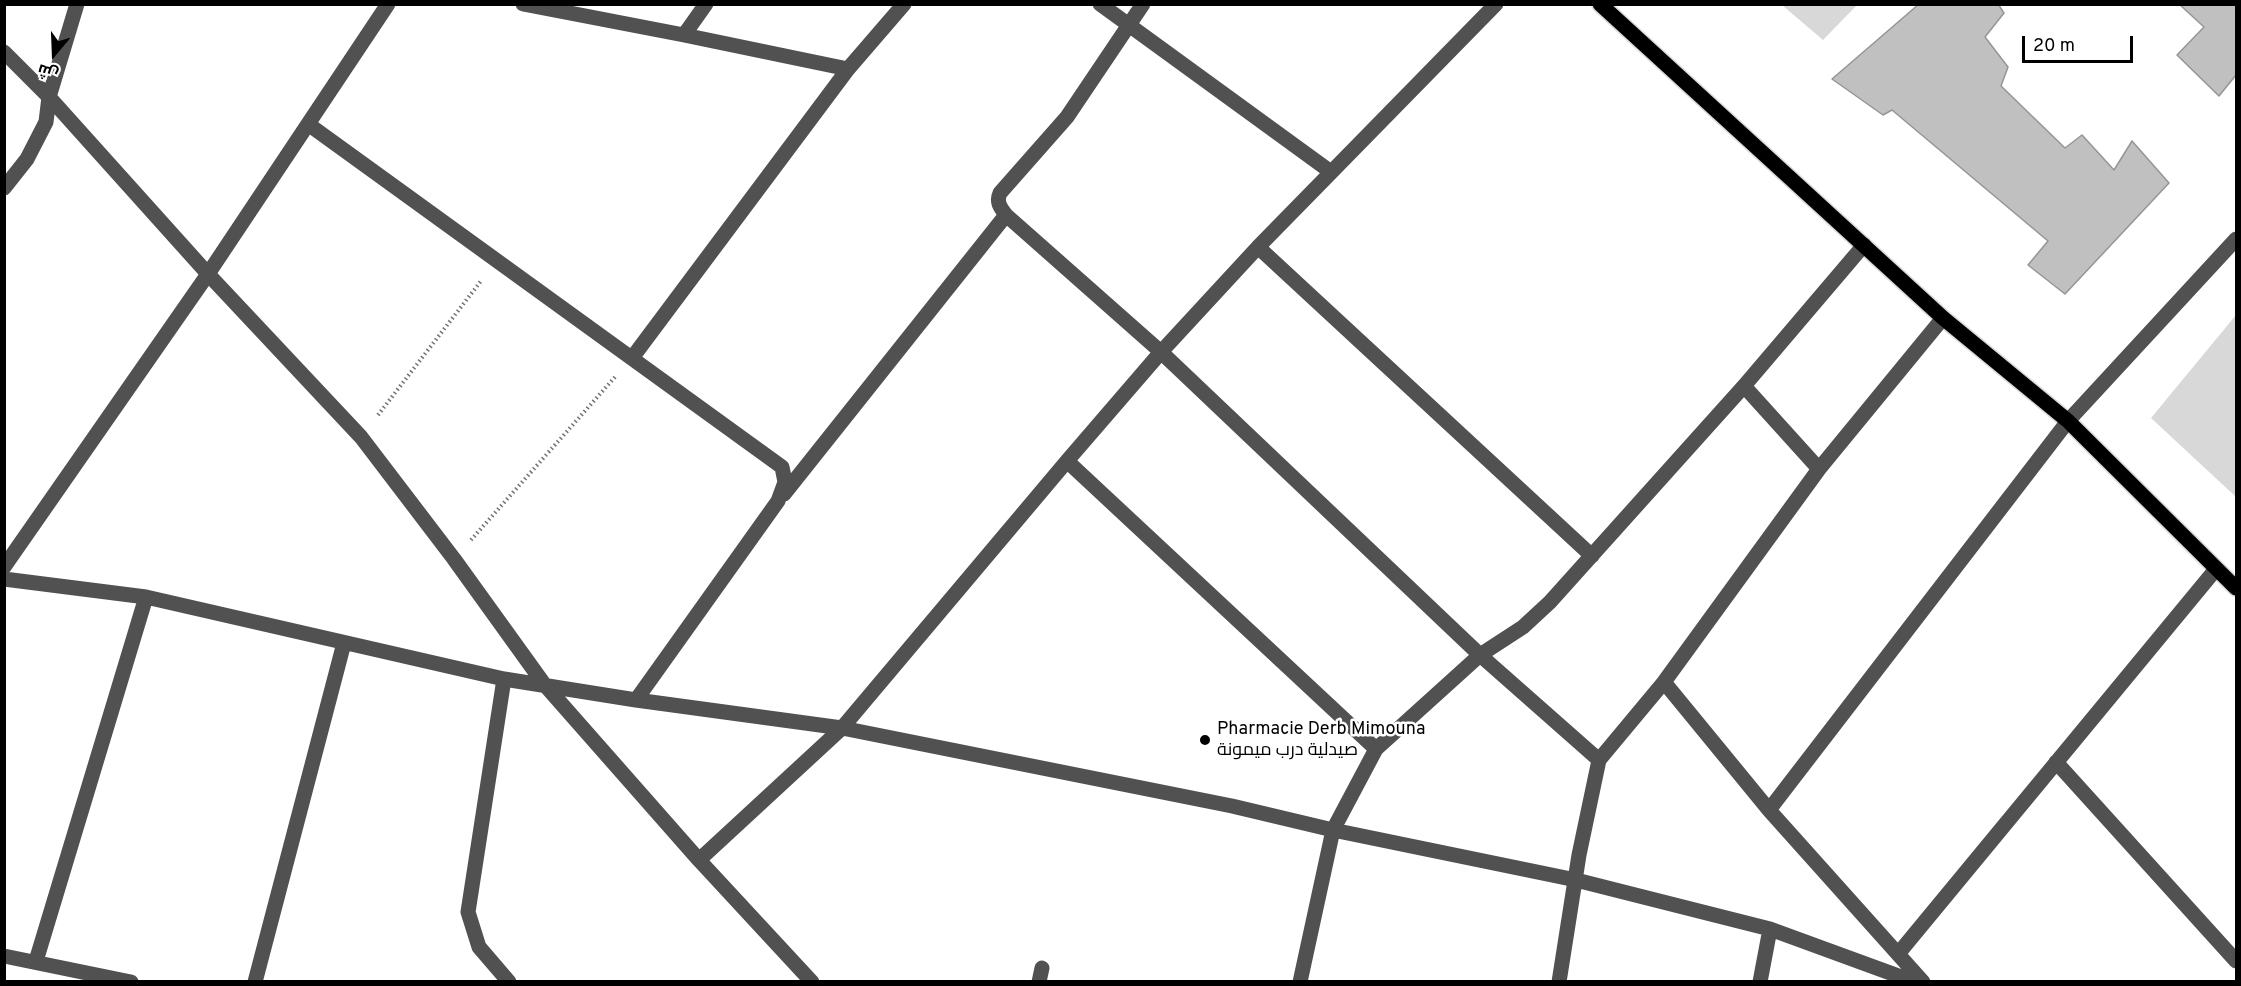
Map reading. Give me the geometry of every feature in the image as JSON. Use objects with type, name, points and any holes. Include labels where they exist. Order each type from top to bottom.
[{"type":"main road","points":[[1600,4],[1943,318],[2068,421],[2236,588]]},
{"type":"street","points":[[4,188],[27,159],[46,122],[49,97],[77,4]]},
{"type":"street","points":[[4,567],[208,274],[388,4]]},
{"type":"street","points":[[523,4],[550,7],[848,69]]},
{"type":"street","points":[[684,35],[706,4]]},
{"type":"street","points":[[632,358],[848,69],[904,4]]},
{"type":"street","points":[[1100,4],[1127,26],[1331,172]]},
{"type":"street","points":[[1143,4],[1067,117],[1000,193],[999,205],[1006,215],[1161,352],[1480,655],[1599,760]]},
{"type":"street","points":[[699,860],[842,728],[1066,460],[1161,352],[1258,247],[1496,4]]},
{"type":"street","points":[[4,52],[49,97],[208,274],[361,437],[454,559],[544,684],[699,860],[812,981]]},
{"type":"street","points":[[308,124],[782,467],[785,482],[778,501]]},
{"type":"street","points":[[636,700],[778,501],[1006,215]]},
{"type":"street","points":[[1769,810],[2068,421],[2236,239]]},
{"type":"street","points":[[1300,981],[1333,830],[1376,749],[1480,655],[1523,627],[1550,602],[1744,386],[1864,245]]},
{"type":"street","points":[[1258,247],[1592,556]]},
{"type":"street","points":[[1559,981],[1578,855],[1599,760],[1664,682],[1819,469],[1943,318]]},
{"type":"street","points":[[1744,386],[1819,469]]},
{"type":"street","points":[[1066,460],[1376,749]]},
{"type":"street","points":[[1898,954],[2216,570]]},
{"type":"street","points":[[4,579],[146,597],[504,679],[636,700],[842,728],[1232,806],[1333,830],[1576,880],[1770,929],[1915,981]]},
{"type":"street","points":[[36,961],[146,597]]},
{"type":"street","points":[[255,981],[344,644]]},
{"type":"street","points":[[504,679],[468,912],[479,947],[509,981]]},
{"type":"street","points":[[1664,682],[1769,810],[1923,981]]},
{"type":"street","points":[[2056,762],[2236,961]]},
{"type":"street","points":[[1760,981],[1770,929]]},
{"type":"street","points":[[4,956],[131,981]]},
{"type":"path","points":[[361,437],[496,261]]},
{"type":"path","points":[[454,559],[632,358]]},
{"type":"shaded area","points":[[1782,5],[1857,5],[1823,40]]},
{"type":"shaded area","points":[[2236,315],[2236,497],[2151,418]]},
{"type":"building","points":[[1919,4],[1998,4],[2004,13],[1985,37],[2008,67],[2001,86],[2065,148],[2082,135],[2114,170],[2132,141],[2169,183],[2065,294],[2028,265],[2048,241],[1892,110],[1883,115],[1832,79]]},
{"type":"building","points":[[2179,4],[2236,4],[2236,75],[2219,96],[2177,55],[2204,27]]},
{"type":"place","name":"Pharmacie Derb Mimouna صيدلية درب ميمونة","points":[[1205,740]]}]
